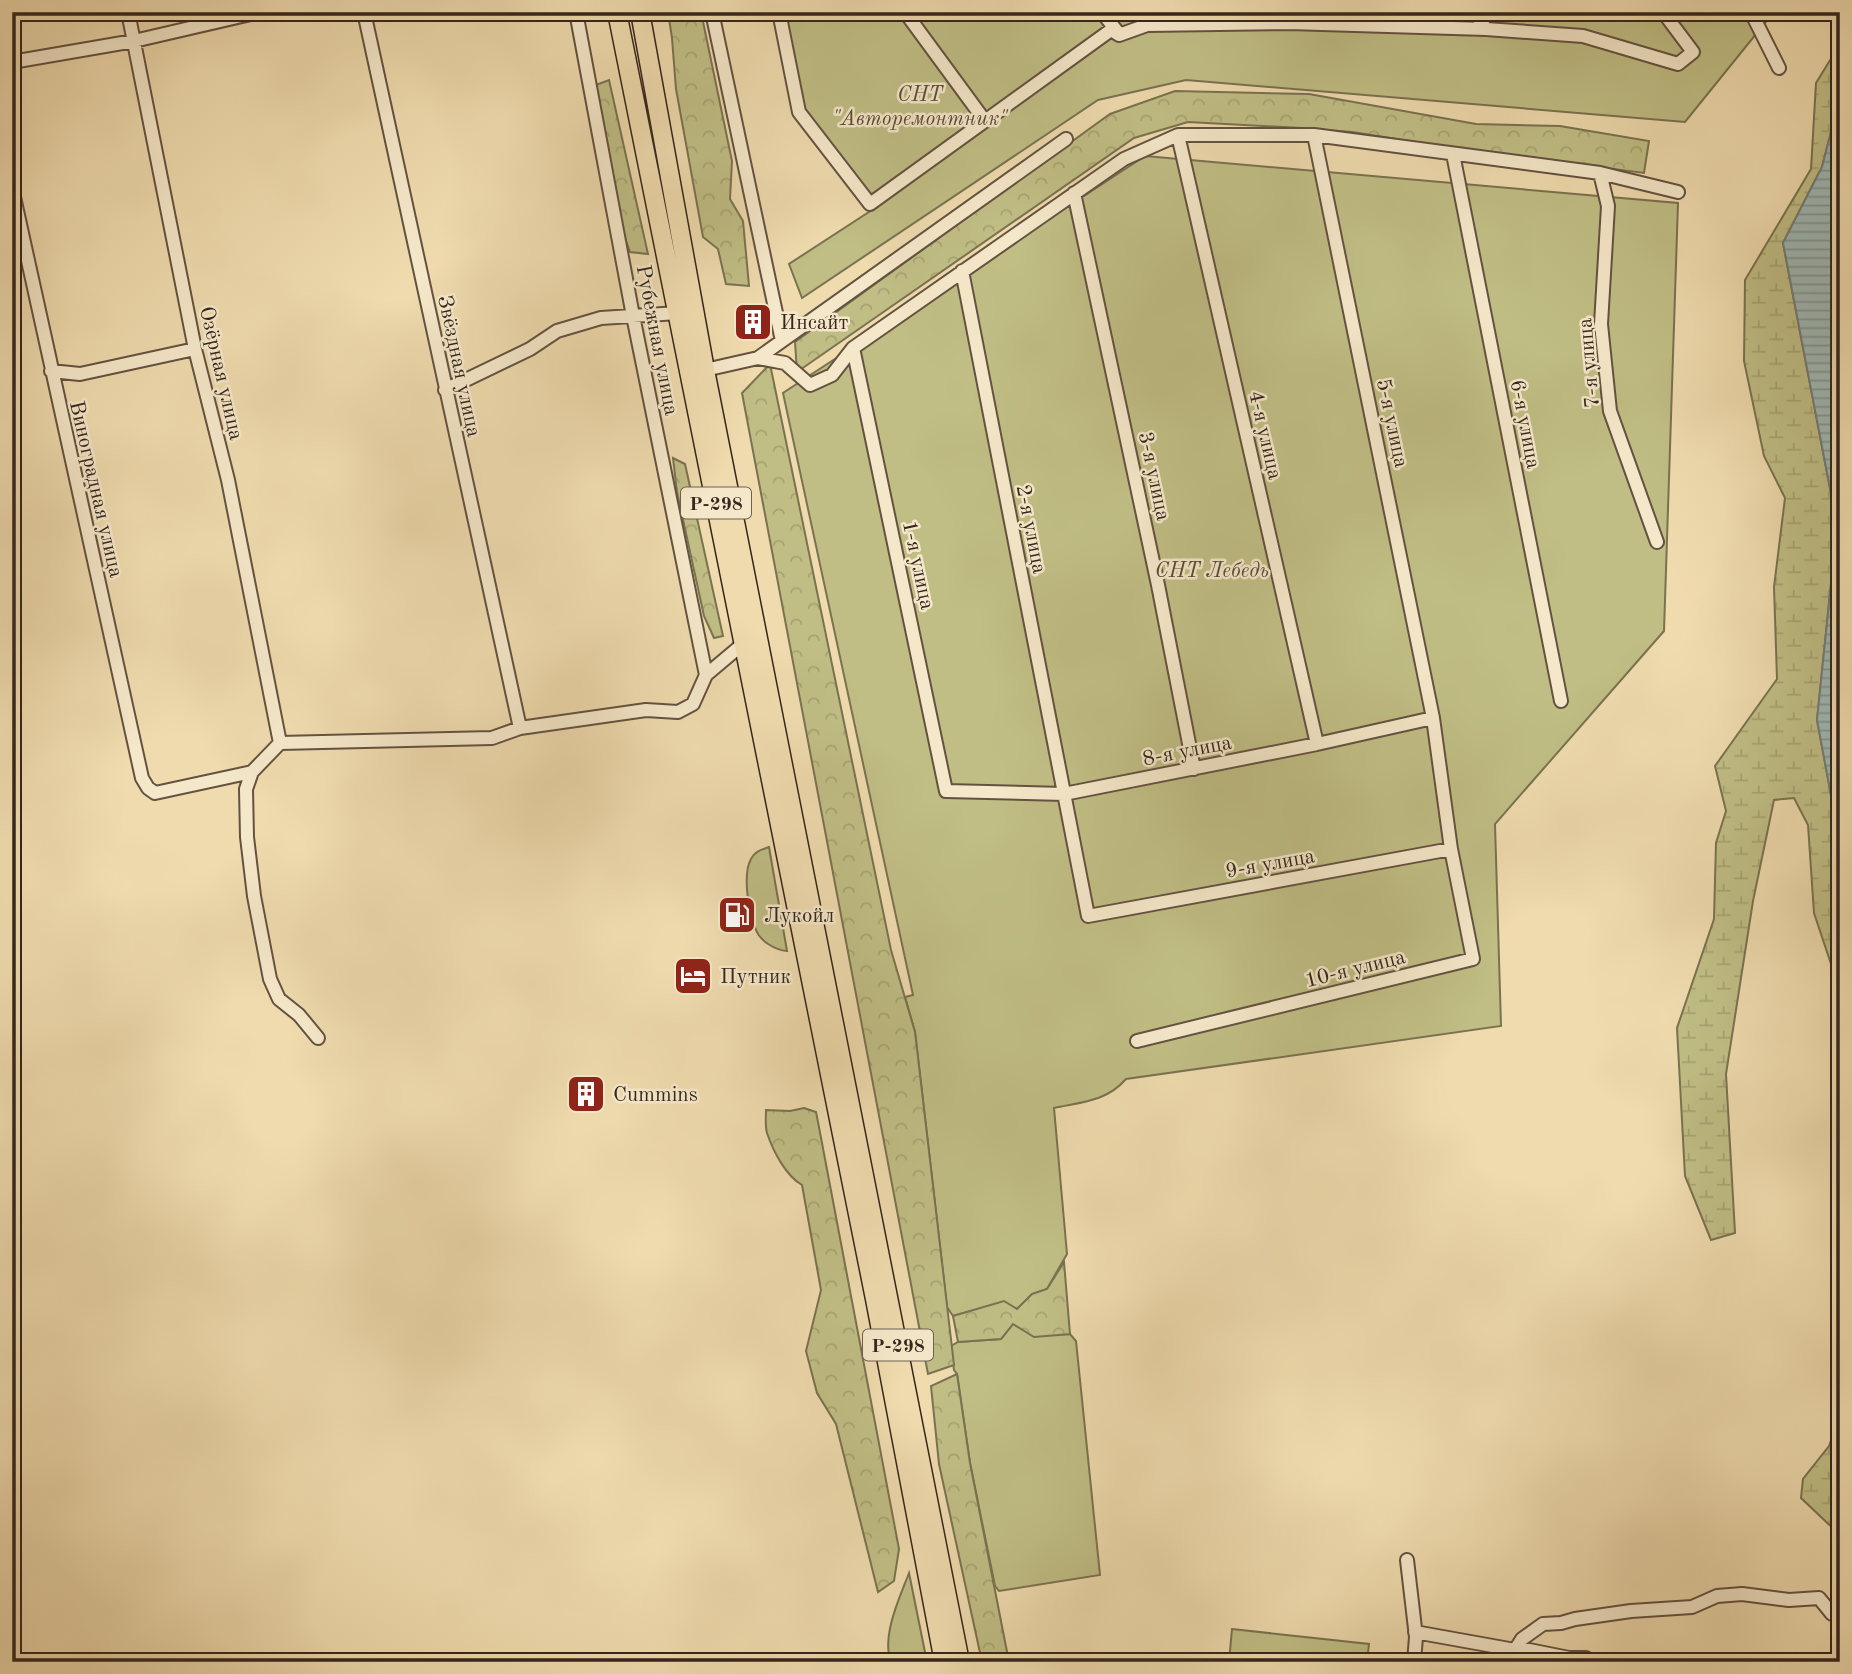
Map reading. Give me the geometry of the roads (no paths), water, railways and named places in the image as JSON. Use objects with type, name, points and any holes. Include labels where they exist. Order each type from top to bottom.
[{"type":"highway","name":"Р-298","points":[[617,12],[875,1300],[944,1662]]},
{"type":"highway","name":"Р-298","points":[[640,12],[705,370],[960,1662]]},
{"type":"highway","points":[[780,827],[787,822],[792,829],[809,916],[817,940]]},
{"type":"highway","points":[[821,1028],[831,1046],[852,1141],[855,1143],[857,1140]]},
{"type":"street","name":"Озёрная улица","points":[[128,12],[195,349],[228,480],[280,743]]},
{"type":"street","points":[[12,62],[134,41],[259,12]]},
{"type":"street","name":"Звёздная улица","points":[[364,12],[520,729]]},
{"type":"street","name":"Рубежная улица","points":[[576,12],[633,316],[706,675]]},
{"type":"street","points":[[712,12],[782,341]]},
{"type":"street","points":[[779,12],[799,112],[870,204],[1111,30],[1119,36]]},
{"type":"street","points":[[905,12],[985,121]]},
{"type":"street","points":[[1102,12],[1119,36]]},
{"type":"street","points":[[1474,12],[1486,29]]},
{"type":"street","points":[[1119,36],[1147,25],[1285,18],[1583,36],[1678,64],[1693,52],[1663,12]]},
{"type":"street","points":[[1751,12],[1779,68]]},
{"type":"street","points":[[758,358],[785,363],[810,385],[832,375],[853,348],[1074,193],[1124,159],[1178,135],[1314,135],[1600,173],[1678,192]]},
{"type":"street","name":"4-я улица","points":[[1178,135],[1317,744]]},
{"type":"street","name":"5-я улица","points":[[1314,135],[1433,718]]},
{"type":"street","points":[[705,370],[758,358],[1066,139]]},
{"type":"street","name":"6-я улица","points":[[1453,154],[1561,701]]},
{"type":"street","name":"7-я улица","points":[[1600,173],[1608,206],[1601,324],[1610,411],[1657,542]]},
{"type":"street","name":"Виноградная улица","points":[[12,188],[142,778],[155,793],[253,772]]},
{"type":"street","name":"3-я улица","points":[[1074,193],[1156,572],[1194,769]]},
{"type":"street","name":"2-я улица","points":[[962,271],[1064,794]]},
{"type":"street","points":[[445,390],[530,349],[557,331],[601,318],[677,313]]},
{"type":"street","name":"1-я улица","points":[[853,348],[946,791]]},
{"type":"street","points":[[51,370],[80,374],[195,349]]},
{"type":"street","points":[[318,1038],[299,1015],[279,999],[270,979],[254,896],[247,837],[246,789],[253,772],[280,743],[492,737],[520,729],[646,710],[678,712],[693,704],[706,675],[744,643]]},
{"type":"street","points":[[1433,718],[1451,849]]},
{"type":"street","name":"8-я улица","points":[[946,791],[1064,794],[1433,718]]},
{"type":"street","name":"9-я улица","points":[[1064,794],[1088,916],[1451,849]]},
{"type":"street","name":"10-я улица","points":[[1137,1041],[1474,959],[1451,849]]},
{"type":"street","points":[[1407,1560],[1415,1632],[1414,1662]]},
{"type":"street","points":[[1515,1650],[1522,1639],[1543,1624],[1632,1611],[1692,1607],[1717,1596],[1742,1594],[1788,1600],[1819,1598],[1832,1614],[1840,1614]]},
{"type":"street","points":[[1415,1632],[1515,1650],[1529,1650],[1557,1659],[1586,1658],[1591,1662]]},
{"type":"water","points":[[1840,97],[1840,843],[1817,720],[1837,525],[1783,243],[1822,167]]},
{"type":"place","name":"Инсайт","points":[[753,322]]},
{"type":"place","name":"Лукойл","points":[[737,915]]},
{"type":"place","name":"Путник","points":[[693,976]]},
{"type":"place","name":"Cummins","points":[[586,1094]]},
{"type":"park label","name":"СНТ \"Авторемонтник\"","points":[[920,106]]},
{"type":"park label","name":"СНТ Лебедь","points":[[1212,570]]}]
